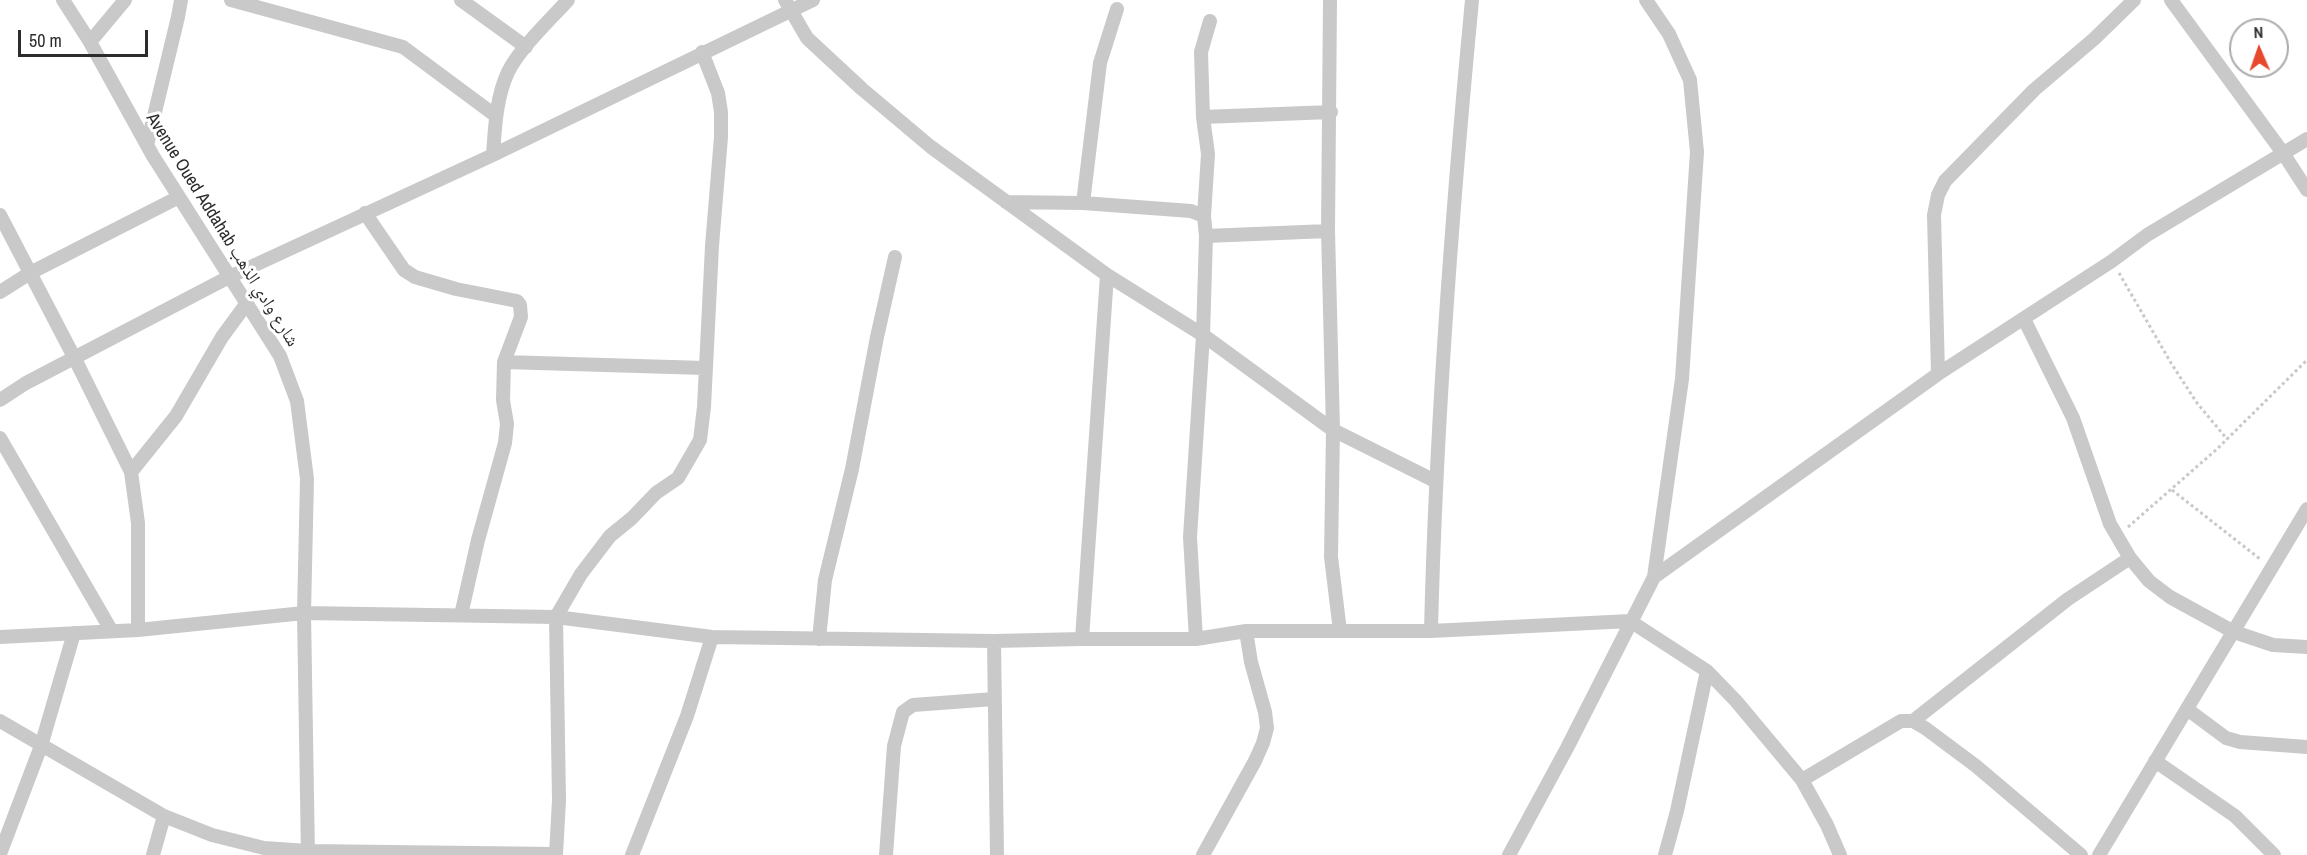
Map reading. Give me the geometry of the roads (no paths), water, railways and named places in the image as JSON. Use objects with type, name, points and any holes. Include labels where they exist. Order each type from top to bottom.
[{"type":"street","name":"Avenue Oued Addahab شارع وادي الذهب","points":[[63,0],[90,42],[147,145],[280,356],[297,401],[307,479],[303,614],[308,853]]},
{"type":"street","points":[[90,42],[125,0]]},
{"type":"street","points":[[147,145],[181,0]]},
{"type":"street","points":[[231,0],[403,47],[496,116]]},
{"type":"street","points":[[461,0],[526,47]]},
{"type":"street","points":[[493,155],[496,116],[508,71],[568,0]]},
{"type":"street","points":[[0,400],[26,383],[229,277],[493,155],[702,52],[788,5],[813,0]]},
{"type":"street","points":[[1330,0],[1331,112],[1328,231],[1333,430],[1331,557],[1340,631]]},
{"type":"street","points":[[1431,631],[1435,481],[1461,111],[1472,0]]},
{"type":"street","points":[[1509,855],[1567,748],[1654,577],[1682,379],[1697,152],[1690,80],[1669,34],[1646,0]]},
{"type":"street","points":[[1938,374],[1934,215],[1938,195],[1945,181],[2034,90],[2094,39],[2134,0]]},
{"type":"street","points":[[2170,0],[2283,153],[2307,190]]},
{"type":"street","points":[[788,5],[807,38],[862,89],[931,147],[1107,274],[1203,335],[1333,430],[1435,481]]},
{"type":"street","points":[[1083,203],[1100,63],[1117,9]]},
{"type":"street","points":[[1196,639],[1190,537],[1203,335],[1206,236],[1204,216],[1208,154],[1203,117],[1201,52],[1210,21]]},
{"type":"street","points":[[0,721],[164,816],[212,835],[264,848],[308,853],[556,855],[559,800],[556,617],[581,574],[610,536],[632,518],[656,493],[678,478],[700,440],[704,407],[721,112],[718,93],[702,52]]},
{"type":"street","points":[[1203,117],[1331,112]]},
{"type":"street","points":[[1654,577],[1938,374],[2112,261],[2147,235],[2307,139]]},
{"type":"street","points":[[0,292],[30,273],[179,196]]},
{"type":"street","points":[[1006,202],[1083,203],[1191,211],[1204,216]]},
{"type":"street","points":[[364,213],[404,270],[415,277],[456,289],[511,300],[520,305],[521,317],[504,362],[503,400],[507,424],[505,443],[478,540],[461,615]]},
{"type":"street","points":[[0,215],[75,359],[130,472],[138,523],[138,630]]},
{"type":"street","points":[[1206,236],[1328,231]]},
{"type":"street","points":[[819,639],[825,580],[852,469],[895,257]]},
{"type":"street","points":[[1082,639],[1107,274]]},
{"type":"street","points":[[130,472],[176,416],[222,337],[248,303]]},
{"type":"street","points":[[2024,319],[2073,418],[2110,524],[2130,558],[2150,581],[2170,597],[2234,632],[2273,645],[2307,647]]},
{"type":"street","points":[[504,362],[705,368]]},
{"type":"street","points":[[0,438],[111,630]]},
{"type":"street","points":[[2099,855],[2307,509]]},
{"type":"street","points":[[1913,721],[2068,599],[2130,558]]},
{"type":"street","points":[[0,637],[138,630],[303,614],[556,617],[712,637],[994,641],[1196,639],[1246,631],[1431,631],[1630,621],[1707,671],[1736,701],[1802,780],[1827,825],[1840,855]]},
{"type":"street","points":[[1203,855],[1255,761],[1267,728],[1246,631]]},
{"type":"street","points":[[0,854],[41,746],[74,633]]},
{"type":"street","points":[[632,855],[687,716],[712,637]]},
{"type":"street","points":[[994,641],[998,855]]},
{"type":"street","points":[[1665,855],[1677,811],[1707,671]]},
{"type":"street","points":[[886,855],[894,746],[903,712],[913,705],[994,699]]},
{"type":"street","points":[[2187,710],[2226,738],[2240,742],[2307,747]]},
{"type":"street","points":[[1802,780],[1901,721],[1913,721],[1976,766],[2081,855]]},
{"type":"street","points":[[2155,761],[2235,816],[2274,855]]},
{"type":"street","points":[[153,855],[164,816]]}]
